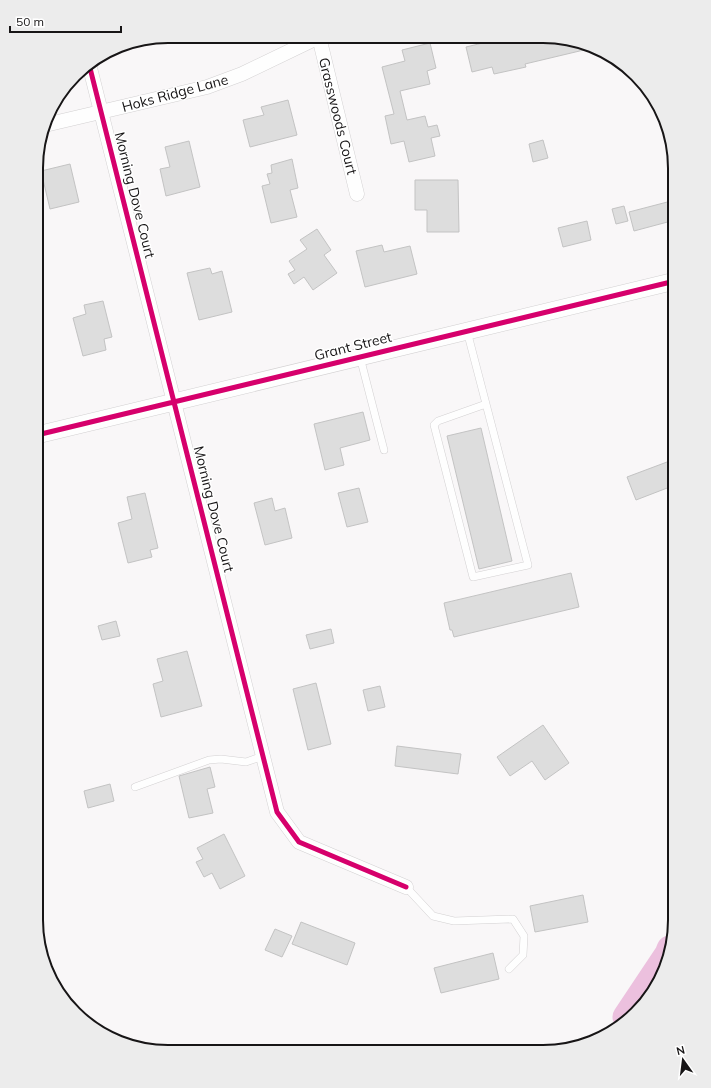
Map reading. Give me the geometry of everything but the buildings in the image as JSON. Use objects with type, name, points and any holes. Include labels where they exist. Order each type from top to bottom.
[{"type":"street","name":"Hoks Ridge Lane","points":[[52,123],[207,87],[242,74],[307,43]]},
{"type":"street","name":"Grasswoods Court","points":[[321,43],[357,194]]},
{"type":"street","name":"Morning Dove Court","points":[[91,70],[277,812],[299,842],[406,887]]},
{"type":"street","name":"Grant Street","points":[[43,434],[668,283]]},
{"type":"lane","points":[[467,331],[528,565],[473,577],[434,425],[438,421],[486,404]]},
{"type":"lane","points":[[360,357],[384,450]]},
{"type":"lane","points":[[136,787],[209,760],[221,759],[246,762],[263,756]]},
{"type":"lane","points":[[406,887],[432,916],[454,921],[513,919],[524,936],[523,955],[509,969]]},
{"type":"waterway","points":[[635,1004],[656,972]]},
{"type":"cycle path","points":[[91,70],[277,812],[299,842],[406,887]]},
{"type":"cycle path","points":[[43,434],[668,283]]}]
